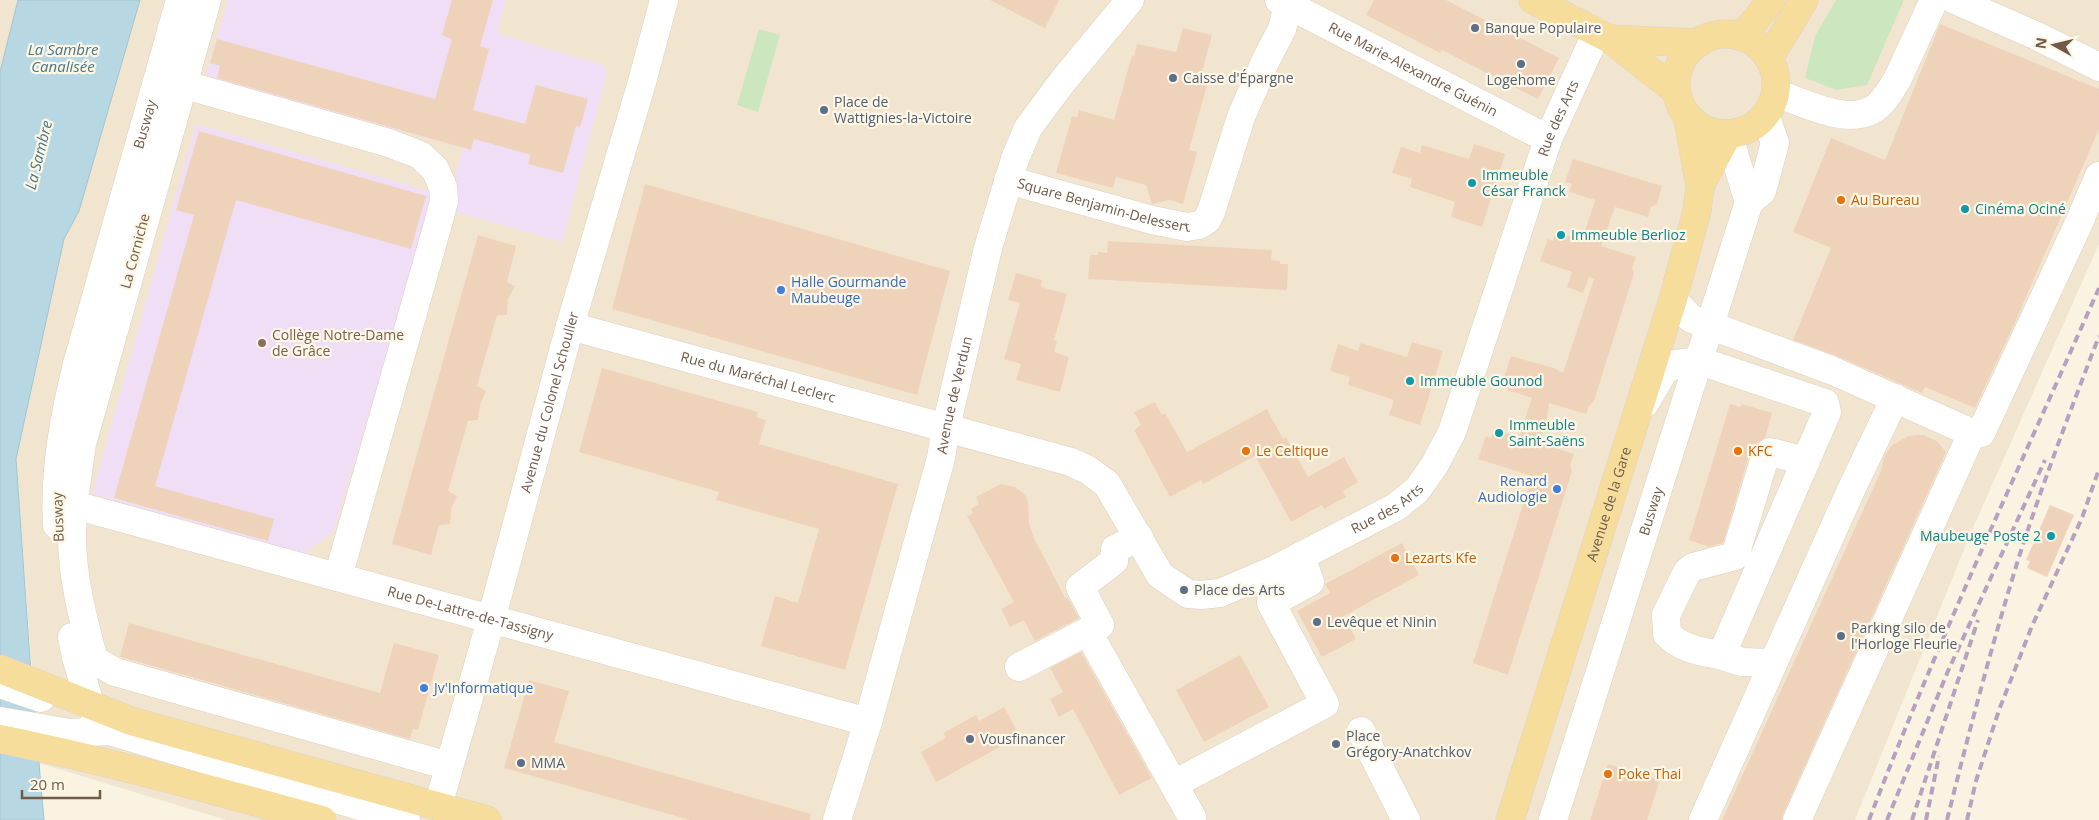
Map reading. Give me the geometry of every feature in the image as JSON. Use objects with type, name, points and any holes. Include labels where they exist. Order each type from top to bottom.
[{"type":"main road","points":[[1533,0],[1604,35],[1682,103],[1698,126],[1712,132],[1728,134],[1742,132],[1755,125],[1804,0]]},
{"type":"main road","points":[[1737,36],[1772,0]]},
{"type":"main road","points":[[1604,35],[1699,43]]},
{"type":"main road","points":[[1682,103],[1677,78],[1681,64],[1688,52],[1709,37],[1737,36],[1762,49],[1771,85]]},
{"type":"main road","name":"Avenue de la Gare","points":[[1510,820],[1673,299],[1697,211],[1700,186],[1682,103]]},
{"type":"main road","name":"Avenue de la Gare","points":[[1700,186],[1728,134]]},
{"type":"main road","points":[[0,669],[73,718],[322,820]]},
{"type":"main road","points":[[0,739],[73,718],[131,720],[487,820]]},
{"type":"street","name":"Busway","points":[[180,0],[80,354],[64,420],[57,473],[56,511],[59,556],[76,657],[73,718],[110,731],[406,820]]},
{"type":"street","name":"La Corniche","points":[[207,0],[82,444],[72,536],[78,602],[94,660],[115,672],[449,766]]},
{"type":"street","name":"Avenue du Colonel Schouller","points":[[438,806],[491,620],[570,326],[642,82],[664,0]]},
{"type":"street","name":"Avenue de Verdun","points":[[838,820],[868,722],[941,458],[946,427],[988,248],[1008,180],[1028,128],[1063,81],[1130,0]]},
{"type":"street","points":[[1737,36],[1757,0]]},
{"type":"street","points":[[1817,0],[1771,85],[1835,113],[1848,115],[1866,113],[1874,109],[1890,92],[1934,0]]},
{"type":"street","points":[[1955,0],[2036,36],[2099,67]]},
{"type":"street","name":"Square Benjamin-Delessert","points":[[1008,180],[1152,220],[1187,227],[1199,225],[1207,220],[1240,117],[1264,62],[1282,29],[1283,2]]},
{"type":"street","name":"Rue Marie-Alexandre Guénin","points":[[1283,2],[1548,139]]},
{"type":"street","name":"Rue des Arts","points":[[946,427],[1071,462],[1088,470],[1107,484],[1160,575],[1182,591],[1201,596],[1220,593],[1301,556],[1396,507],[1416,490],[1434,466],[1452,432],[1548,139],[1604,35]]},
{"type":"street","points":[[182,84],[389,143],[420,155],[435,169],[443,187],[444,200],[438,224],[338,578]]},
{"type":"street","name":"Busway","points":[[1553,820],[1749,202],[1762,190],[1775,143],[1771,85]]},
{"type":"street","points":[[1728,134],[1749,202]]},
{"type":"street","points":[[1673,299],[1690,318],[1789,353],[1972,433],[1981,432],[2078,226],[2099,176]]},
{"type":"street","name":"Rue du Maréchal Leclerc","points":[[570,326],[946,427]]},
{"type":"street","points":[[1636,417],[1664,372],[1675,364],[1700,361],[1825,403]]},
{"type":"street","points":[[1716,654],[1725,647],[1827,412],[1825,403],[1839,374]]},
{"type":"street","points":[[1703,820],[1851,490],[1895,398]]},
{"type":"street","points":[[1797,820],[1972,433]]},
{"type":"street","points":[[1774,663],[1742,662],[1676,643],[1667,634],[1666,615],[1687,572],[1693,567],[1735,556],[1765,457],[1770,452],[1806,461]]},
{"type":"street","name":"Rue De-Lattre-de-Tassigny","points":[[74,505],[868,722]]},
{"type":"street","points":[[1020,667],[1100,624],[1080,587],[1114,561],[1115,549],[1138,537]]},
{"type":"street","points":[[1174,784],[1325,704],[1271,603],[1310,582],[1301,556]]},
{"type":"street","points":[[1088,632],[1192,817]]},
{"type":"street","points":[[0,684],[73,718]]},
{"type":"street","points":[[0,721],[73,718]]},
{"type":"street","points":[[1361,731],[1406,820]]},
{"type":"shaded area","points":[[0,0],[18,0],[0,72]]},
{"type":"shaded area","points":[[140,0],[2099,0],[2099,244],[1969,537],[1855,820],[226,820],[39,763],[16,459],[64,239],[79,211]]},
{"type":"shaded area","points":[[228,0],[506,0],[498,30],[501,35],[603,65],[607,73],[562,242],[446,209],[463,148],[206,76]]},
{"type":"shaded area","name":"Collège Notre-Dame de Grâce","points":[[196,124],[436,193],[333,532],[303,554],[92,494]]},
{"type":"green space","points":[[1836,0],[1904,0],[1867,85],[1836,90],[1805,78],[1815,36]]},
{"type":"green space","points":[[759,29],[780,35],[758,112],[737,105]]},
{"type":"water","name":"La Sambre Canalisée","points":[[18,0],[140,0],[79,211],[64,239],[16,459],[30,660],[44,820],[0,820],[0,72]]},
{"type":"building","points":[[452,0],[493,0],[480,46],[489,49],[473,110],[525,124],[536,85],[588,99],[580,127],[576,126],[563,173],[528,164],[531,155],[474,139],[471,150],[217,78],[220,66],[210,63],[217,39],[435,99],[452,39],[442,35]]},
{"type":"building","points":[[990,0],[1059,0],[1045,28]]},
{"type":"building","points":[[1374,0],[1446,0],[1559,58],[1538,99],[1442,50],[1440,53],[1366,15]]},
{"type":"building","name":"Cinéma Ociné","points":[[1940,24],[2099,89],[2099,129],[2016,320],[1975,408],[1925,387],[1922,393],[1837,356],[1793,340],[1831,248],[1793,232],[1831,138],[1885,160]]},
{"type":"building","points":[[1183,28],[1212,35],[1202,72],[1210,74],[1189,150],[1197,152],[1183,204],[1169,200],[1152,204],[1146,185],[1116,177],[1113,188],[1056,173],[1072,116],[1077,117],[1079,110],[1114,120],[1132,55],[1134,56],[1137,44],[1176,52]]},
{"type":"building","points":[[199,131],[426,196],[411,249],[236,200],[155,486],[274,519],[268,541],[114,498],[194,215],[176,210]]},
{"type":"building","name":"Immeuble César Franck","points":[[1474,144],[1505,154],[1482,227],[1451,217],[1455,202],[1410,187],[1412,179],[1392,173],[1401,147],[1420,153],[1422,145],[1469,159]]},
{"type":"building","points":[[1573,159],[1662,186],[1657,204],[1651,207],[1648,217],[1615,207],[1601,246],[1636,257],[1632,268],[1634,273],[1594,401],[1589,406],[1586,414],[1549,403],[1546,424],[1539,443],[1574,454],[1570,465],[1572,471],[1508,675],[1473,663],[1532,476],[1478,459],[1486,436],[1491,438],[1494,430],[1519,437],[1532,398],[1507,390],[1510,382],[1503,380],[1511,356],[1554,368],[1563,373],[1594,279],[1589,277],[1583,293],[1567,287],[1572,272],[1540,261],[1548,239],[1553,241],[1556,232],[1582,240],[1595,200],[1569,192],[1572,184],[1565,182]]},
{"type":"building","name":"Halle Gourmande Maubeuge","points":[[645,184],[950,271],[917,395],[612,309]]},
{"type":"building","points":[[478,235],[516,246],[507,282],[515,286],[508,299],[507,315],[497,315],[477,386],[486,391],[480,405],[478,420],[468,421],[448,491],[457,496],[451,509],[450,524],[439,525],[431,555],[392,544]]},
{"type":"building","points":[[1108,241],[1272,250],[1271,260],[1280,261],[1280,264],[1288,264],[1287,290],[1088,279],[1090,255],[1098,255],[1098,252],[1107,253]]},
{"type":"building","points":[[1016,273],[1042,280],[1041,287],[1067,294],[1054,340],[1057,341],[1054,352],[1069,357],[1060,392],[1016,380],[1021,364],[1004,359],[1020,303],[1008,300]]},
{"type":"building","name":"Immeuble Gounod","points":[[1412,342],[1443,351],[1420,425],[1389,415],[1394,400],[1348,385],[1350,377],[1330,371],[1338,344],[1358,351],[1361,343],[1407,357]]},
{"type":"building","points":[[602,368],[758,412],[756,417],[766,420],[759,444],[898,484],[845,670],[761,646],[775,596],[798,603],[819,529],[716,500],[719,492],[579,452]]},
{"type":"building","points":[[1155,402],[1162,415],[1165,413],[1187,452],[1267,409],[1283,439],[1286,437],[1308,477],[1344,457],[1358,482],[1343,491],[1346,497],[1324,509],[1322,505],[1291,522],[1255,456],[1203,484],[1201,480],[1170,497],[1134,430],[1141,425],[1134,412]]},
{"type":"building","name":"KFC","points":[[1730,404],[1740,407],[1742,404],[1772,413],[1765,438],[1754,446],[1750,452],[1723,543],[1709,547],[1689,540]]},
{"type":"building","name":"Parking silo de l'Horloge Fleurie","points":[[1923,435],[1937,441],[1946,452],[1783,814],[1782,820],[1722,820],[1881,471],[1884,457],[1891,446],[1908,436]]},
{"type":"building","points":[[1001,484],[1015,487],[1025,495],[1028,502],[1029,523],[1034,538],[1065,598],[1067,597],[1079,618],[1035,641],[1024,620],[1010,627],[1001,609],[1014,602],[967,516],[973,513],[971,509],[979,504],[976,497]]},
{"type":"building","name":"Maubeuge Poste 2","points":[[2050,505],[2074,515],[2047,577],[2027,568],[2030,561],[2026,560]]},
{"type":"building","points":[[1402,543],[1419,575],[1344,616],[1356,639],[1322,657],[1297,611],[1330,593],[1325,584]]},
{"type":"building","points":[[129,623],[380,693],[394,643],[439,655],[418,730],[413,729],[410,739],[120,657]]},
{"type":"building","points":[[1081,652],[1152,778],[1119,795],[1073,709],[1059,717],[1050,699],[1063,692],[1050,668]]},
{"type":"building","points":[[1240,655],[1269,707],[1204,742],[1176,690]]},
{"type":"building","points":[[529,680],[569,691],[554,742],[811,814],[810,820],[690,820],[504,768]]},
{"type":"building","points":[[1004,707],[1020,736],[936,782],[921,752],[946,738],[943,733],[976,715],[979,721]]},
{"type":"building","points":[[1608,764],[1660,780],[1647,820],[1590,820]]},
{"type":"railway","points":[[1869,820],[1923,686],[2099,288]]},
{"type":"railway","points":[[1947,820],[1999,622],[2019,557],[2047,473],[2099,336]]},
{"type":"railway","points":[[1887,820],[1948,671],[2045,460]]},
{"type":"railway","points":[[1967,820],[1976,781],[1999,710],[2032,626],[2082,518],[2099,469]]},
{"type":"railway","points":[[1912,820],[1978,620]]},
{"type":"railway","points":[[1926,820],[1939,756]]},
{"type":"place","name":"Banque Populaire","points":[[1475,28]]},
{"type":"place","name":"Logehome","points":[[1521,64]]},
{"type":"place","name":"Caisse d'Épargne","points":[[1173,78]]},
{"type":"place","name":"Place de Wattignies-la-Victoire","points":[[824,110]]},
{"type":"place","name":"Immeuble César Franck","points":[[1472,183]]},
{"type":"place","name":"Au Bureau","points":[[1841,200]]},
{"type":"place","name":"Cinéma Ociné","points":[[1965,209]]},
{"type":"place","name":"Immeuble Berlioz","points":[[1561,235]]},
{"type":"place","name":"Halle Gourmande Maubeuge","points":[[781,290]]},
{"type":"place","name":"Collège Notre-Dame de Grâce","points":[[262,343]]},
{"type":"place","name":"Immeuble Gounod","points":[[1410,381]]},
{"type":"place","name":"Immeuble Saint-Saëns","points":[[1499,433]]},
{"type":"place","name":"Le Celtique","points":[[1246,451]]},
{"type":"place","name":"KFC","points":[[1738,451]]},
{"type":"place","name":"Renard Audiologie","points":[[1557,489]]},
{"type":"place","name":"Maubeuge Poste 2","points":[[2051,536]]},
{"type":"place","name":"Lezarts Kfe","points":[[1395,558]]},
{"type":"place","name":"Place des Arts","points":[[1184,590]]},
{"type":"place","name":"Levêque et Ninin","points":[[1317,622]]},
{"type":"place","name":"Parking silo de l'Horloge Fleurie","points":[[1841,636]]},
{"type":"place","name":"Jv'Informatique","points":[[424,688]]},
{"type":"place","name":"Vousfinancer","points":[[970,739]]},
{"type":"place","name":"Place Grégory-Anatchkov","points":[[1336,744]]},
{"type":"place","name":"MMA","points":[[521,763]]},
{"type":"place","name":"Poke Thai","points":[[1608,774]]},
{"type":"water label","name":"La Sambre","points":[[39,155]]}]
